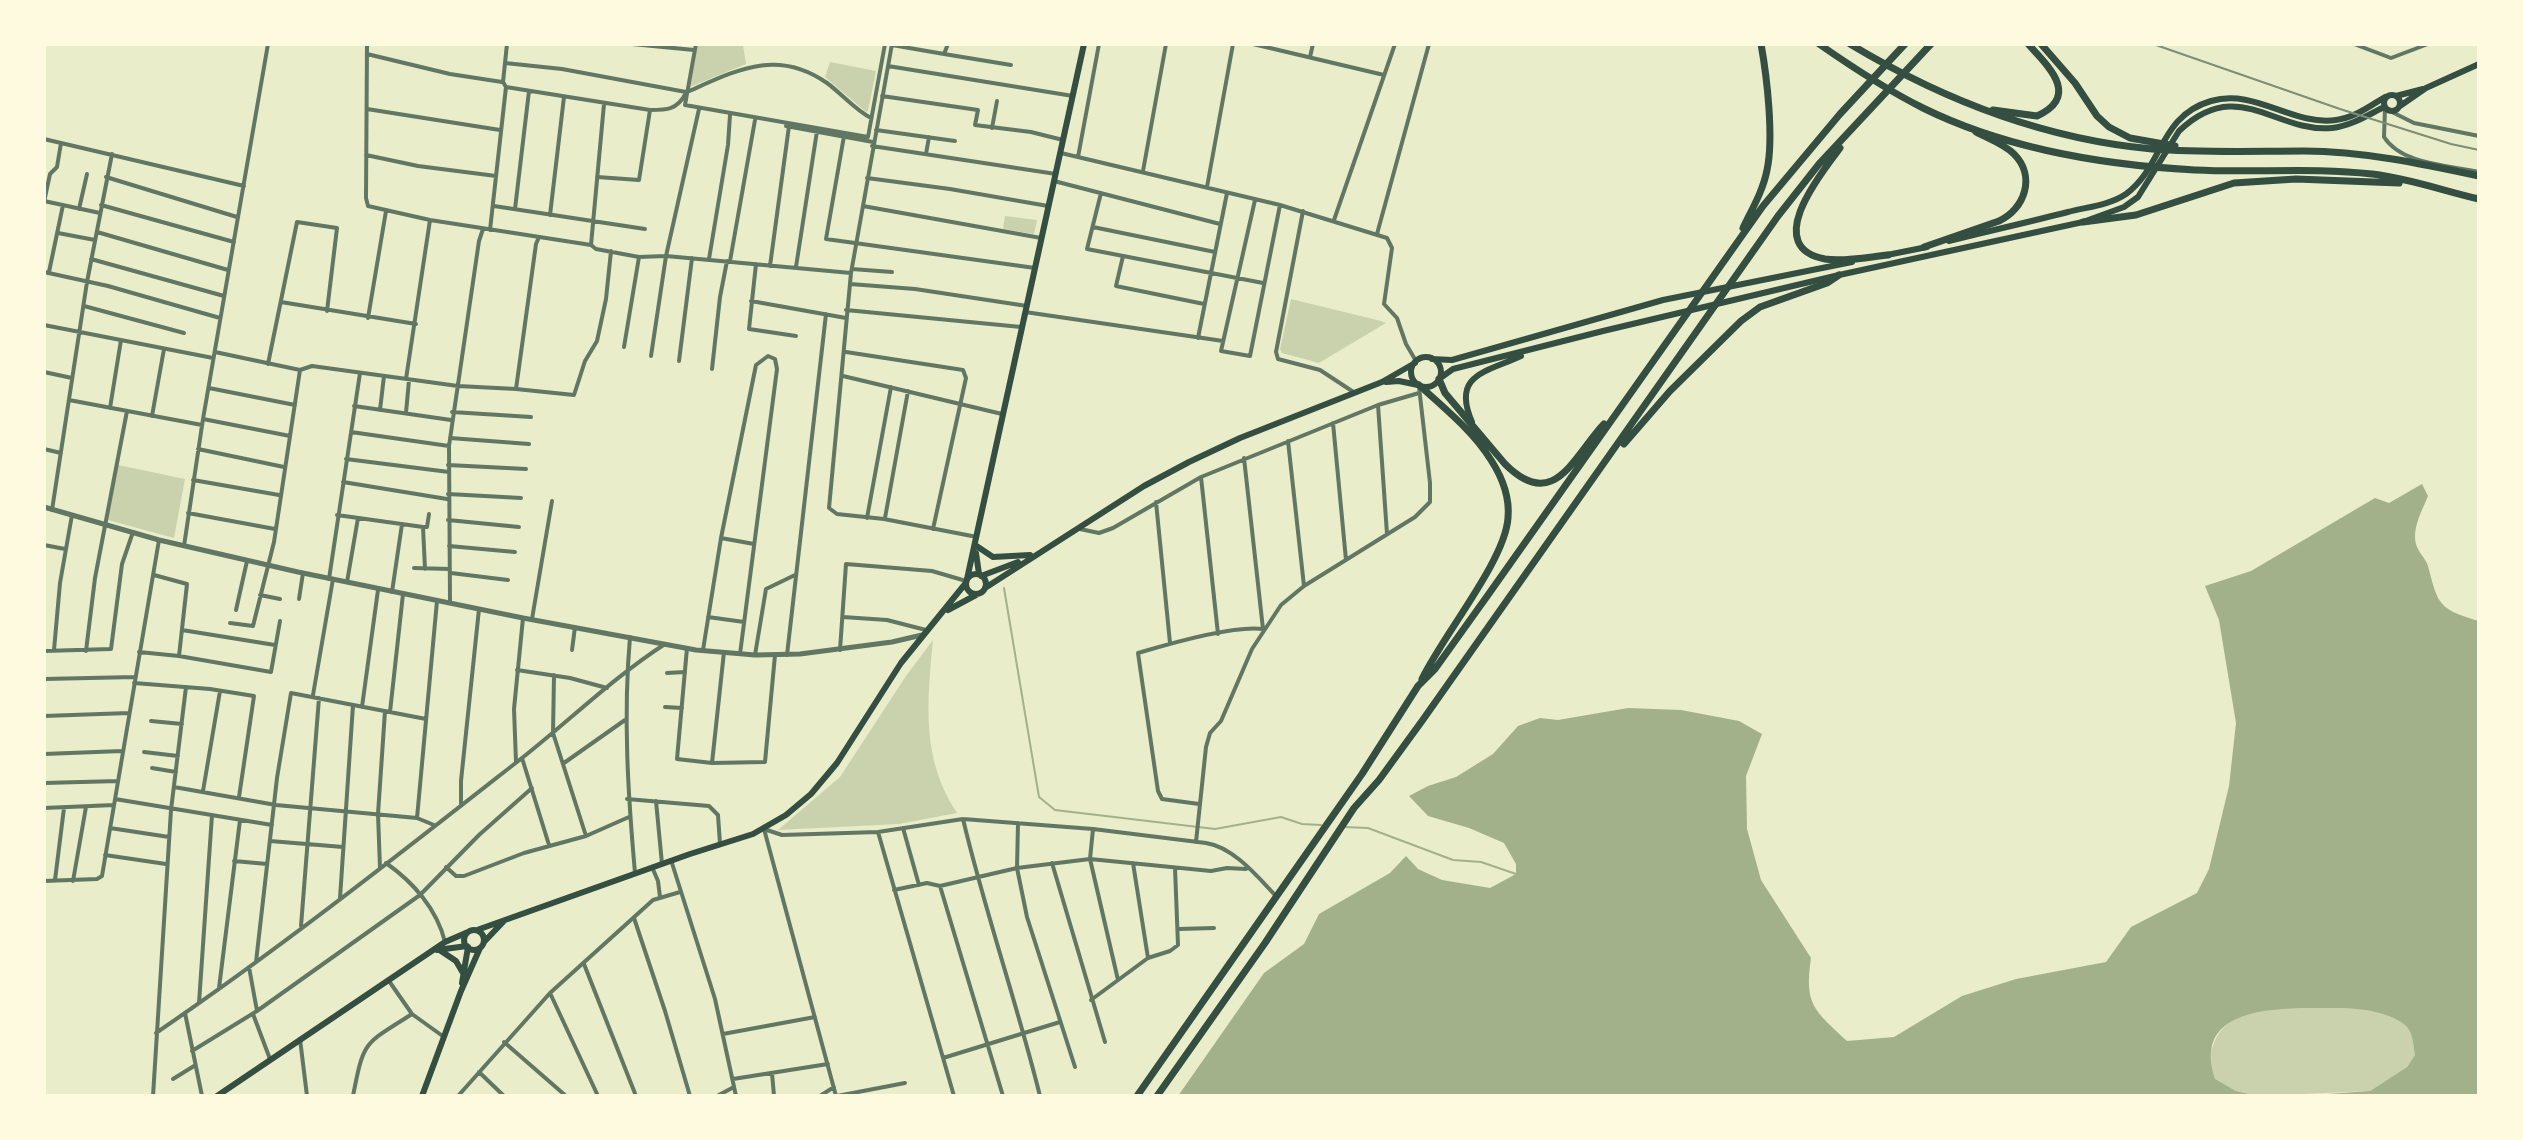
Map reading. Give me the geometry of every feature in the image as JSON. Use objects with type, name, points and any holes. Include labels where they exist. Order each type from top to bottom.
[{"type":"highway","points":[[1735,246],[1762,188],[1769,162],[1761,44]]},
{"type":"highway","points":[[1819,44],[1923,108],[2007,148],[2025,170],[2021,202],[2007,217],[1924,247]]},
{"type":"highway","points":[[1850,44],[1970,106],[2055,133],[2217,152],[2329,153],[2479,174]]},
{"type":"highway","points":[[1890,60],[1898,44]]},
{"type":"highway","points":[[1418,686],[1444,657],[1792,170],[1905,44]]},
{"type":"highway","points":[[1970,106],[2037,116],[2054,105],[2058,82],[2053,71],[2028,44]]},
{"type":"highway","points":[[2041,44],[2062,66],[2097,116],[2109,127],[2151,145]]},
{"type":"highway","points":[[1157,1096],[1265,943],[1345,822],[1395,759],[1802,184],[1930,46]]},
{"type":"highway","points":[[1952,121],[2048,150],[2134,165],[2194,170],[2332,170],[2376,174],[2479,199]]},
{"type":"highway","points":[[1851,130],[1809,191],[1799,213],[1798,237],[1811,255],[1822,258],[1836,260],[1888,255]]},
{"type":"highway","points":[[2083,222],[2136,215],[2234,183],[2296,179],[2413,183]]},
{"type":"highway","points":[[1610,457],[1741,321],[1760,307],[1827,283],[1839,275]]},
{"type":"highway","points":[[1439,379],[1445,393],[1515,475],[1540,485],[1563,475],[1602,426],[1613,419]]},
{"type":"highway","points":[[1137,1096],[1362,774],[1500,548],[1509,516],[1502,479],[1490,457],[1445,408],[1419,389]]},
{"type":"main road","points":[[976,595],[968,592],[966,581],[1084,44]]},
{"type":"main road","points":[[942,614],[1144,486],[1198,457],[1382,382],[1425,357],[1452,360],[1663,300],[1924,247],[2119,198],[2141,178],[2172,126],[2193,108],[2208,102],[2240,98],[2311,119],[2333,121],[2354,115],[2392,94],[2396,96],[2426,88],[2479,64]]},
{"type":"main road","points":[[1382,382],[1399,381],[1419,389],[1433,385],[1453,369],[1839,275],[2083,222],[2124,207],[2138,197],[2179,131],[2211,110],[2239,107],[2310,126],[2334,128],[2387,109],[2395,111],[2426,88]]},
{"type":"main road","points":[[2396,96],[2400,106]]},
{"type":"main road","points":[[2385,97],[2387,109]]},
{"type":"main road","points":[[1473,425],[1464,402],[1472,379],[1537,348]]},
{"type":"main road","points":[[1432,359],[1441,369],[1439,379]]},
{"type":"main road","points":[[1416,362],[1412,375],[1419,389]]},
{"type":"main road","points":[[976,541],[993,557],[1030,555]]},
{"type":"main road","points":[[976,541],[980,575],[986,583],[985,588]]},
{"type":"main road","points":[[217,1096],[445,942],[764,829],[786,815],[823,780],[924,632],[942,614],[971,575],[1011,566],[1039,552]]},
{"type":"main road","points":[[436,950],[474,949],[482,945],[509,917]]},
{"type":"main road","points":[[422,1096],[461,991],[482,945],[483,934],[477,930]]},
{"type":"main road","points":[[461,991],[467,947],[464,940],[468,932]]},
{"type":"main road","points":[[436,950],[456,961],[463,973]]},
{"type":"street","points":[[184,546],[268,44]]},
{"type":"street","points":[[367,44],[366,204],[430,220],[591,245],[596,249],[639,257],[666,256],[796,268],[892,272]]},
{"type":"street","points":[[490,230],[507,44]]},
{"type":"street","points":[[632,44],[695,46],[685,105],[868,137],[885,44]]},
{"type":"street","points":[[976,541],[884,519],[837,514],[829,508],[846,352],[846,310],[851,271],[892,44],[1011,65]]},
{"type":"street","points":[[944,54],[948,44]]},
{"type":"street","points":[[1078,157],[1099,44]]},
{"type":"street","points":[[1143,172],[1166,44]]},
{"type":"street","points":[[1207,187],[1233,44]]},
{"type":"street","points":[[1253,44],[1384,75]]},
{"type":"street","points":[[1310,58],[1313,44]]},
{"type":"street","points":[[1334,220],[1395,44]]},
{"type":"street","points":[[1377,234],[1429,44]]},
{"type":"street","points":[[2354,44],[2391,58],[2428,44]]},
{"type":"street","points":[[367,54],[529,91],[650,110],[677,106],[699,109],[1055,178],[1220,224]]},
{"type":"street","points":[[505,63],[562,69],[686,92],[739,70],[784,64],[821,79],[871,118]]},
{"type":"street","points":[[888,66],[1073,96]]},
{"type":"street","points":[[515,209],[529,91]]},
{"type":"street","points":[[677,106],[686,92]]},
{"type":"street","points":[[882,96],[978,110],[975,125],[1063,140]]},
{"type":"street","points":[[550,215],[564,97]]},
{"type":"street","points":[[992,128],[997,101]]},
{"type":"street","points":[[591,245],[604,103]]},
{"type":"street","points":[[367,109],[500,130]]},
{"type":"street","points":[[651,356],[666,256],[699,109]]},
{"type":"street","points":[[2479,136],[2414,123],[2387,109],[2384,137],[2396,150],[2412,158],[2479,174]]},
{"type":"street","points":[[597,177],[639,180],[650,110]]},
{"type":"street","points":[[709,259],[730,115]]},
{"type":"street","points":[[712,369],[720,297],[755,120]]},
{"type":"street","points":[[770,266],[789,126]]},
{"type":"street","points":[[876,130],[955,141]]},
{"type":"street","points":[[796,268],[817,131]]},
{"type":"street","points":[[844,136],[826,239],[1035,268]]},
{"type":"street","points":[[926,154],[929,137]]},
{"type":"street","points":[[44,139],[244,186]]},
{"type":"street","points":[[61,143],[57,167],[50,174],[44,202],[100,213]]},
{"type":"street","points":[[1061,153],[1280,205],[1387,238],[1392,248],[1384,304],[1397,318],[1416,362]]},
{"type":"street","points":[[52,510],[87,282],[112,154]]},
{"type":"street","points":[[366,155],[418,166],[496,176]]},
{"type":"street","points":[[79,209],[87,174]]},
{"type":"street","points":[[106,177],[237,217]]},
{"type":"street","points":[[867,178],[1048,206]]},
{"type":"street","points":[[1101,193],[1087,249],[1263,283]]},
{"type":"street","points":[[1198,338],[1227,193]]},
{"type":"street","points":[[1255,200],[1221,351],[1250,356],[1280,205]]},
{"type":"street","points":[[63,205],[47,272],[220,318]]},
{"type":"street","points":[[101,205],[234,242]]},
{"type":"street","points":[[494,206],[645,229]]},
{"type":"street","points":[[863,206],[1042,238]]},
{"type":"street","points":[[368,318],[386,211]]},
{"type":"street","points":[[1303,211],[1276,352],[1278,359],[1320,370],[1355,393]]},
{"type":"street","points":[[406,414],[430,220]]},
{"type":"street","points":[[268,364],[297,222],[337,228],[327,311]]},
{"type":"street","points":[[1093,227],[1215,252]]},
{"type":"street","points":[[450,603],[448,465],[452,412],[483,229]]},
{"type":"street","points":[[97,232],[228,270]]},
{"type":"street","points":[[58,233],[96,240]]},
{"type":"street","points":[[516,389],[539,237]]},
{"type":"street","points":[[44,325],[164,349],[300,370],[312,366],[458,386],[567,396],[576,393],[585,361],[597,341],[606,299],[611,251]]},
{"type":"street","points":[[1123,256],[1116,286],[1205,304]]},
{"type":"street","points":[[624,347],[639,257]]},
{"type":"street","points":[[679,361],[692,258]]},
{"type":"street","points":[[91,259],[224,296]]},
{"type":"street","points":[[756,264],[749,329],[796,336]]},
{"type":"street","points":[[850,284],[915,289],[1223,341]]},
{"type":"street","points":[[751,301],[846,318]]},
{"type":"street","points":[[281,302],[416,324]]},
{"type":"street","points":[[84,306],[184,333]]},
{"type":"street","points":[[846,310],[1021,327]]},
{"type":"street","points":[[787,655],[826,314]]},
{"type":"street","points":[[110,408],[121,340]]},
{"type":"street","points":[[152,416],[164,349]]},
{"type":"street","points":[[846,352],[963,370],[966,378],[933,529]]},
{"type":"street","points":[[703,650],[721,538],[756,365],[768,356],[775,359],[777,369],[740,654]]},
{"type":"street","points":[[230,623],[253,626],[269,565],[300,370]]},
{"type":"street","points":[[44,372],[72,378]]},
{"type":"street","points":[[301,927],[316,697],[337,515],[360,373]]},
{"type":"street","points":[[380,410],[384,376]]},
{"type":"street","points":[[843,376],[1002,414]]},
{"type":"street","points":[[867,518],[891,387]]},
{"type":"street","points":[[209,388],[295,405]]},
{"type":"street","points":[[1080,529],[1091,533],[1106,531],[1201,477],[1419,389],[1431,496],[1425,509],[1304,586],[1281,605],[1263,629],[1221,721],[1210,733],[1203,761],[1196,840]]},
{"type":"street","points":[[884,519],[908,391]]},
{"type":"street","points":[[69,400],[152,416],[290,436]]},
{"type":"street","points":[[1378,405],[1387,534]]},
{"type":"street","points":[[354,406],[452,420]]},
{"type":"street","points":[[86,651],[95,578],[127,411]]},
{"type":"street","points":[[452,412],[531,417]]},
{"type":"street","points":[[1333,423],[1346,560]]},
{"type":"street","points":[[351,432],[449,446]]},
{"type":"street","points":[[450,438],[529,444]]},
{"type":"street","points":[[1288,441],[1304,586]]},
{"type":"street","points":[[44,449],[61,453]]},
{"type":"street","points":[[198,449],[284,467]]},
{"type":"street","points":[[1244,458],[1263,629]]},
{"type":"street","points":[[346,459],[449,472]]},
{"type":"street","points":[[448,465],[526,469]]},
{"type":"street","points":[[1201,477],[1218,634]]},
{"type":"street","points":[[193,480],[279,495]]},
{"type":"street","points":[[343,482],[448,497],[521,498]]},
{"type":"street","points":[[532,619],[552,501]]},
{"type":"street","points":[[1155,502],[1170,643]]},
{"type":"street","points":[[44,507],[159,540],[378,590],[687,648],[787,655],[840,650],[924,632]]},
{"type":"street","points":[[188,513],[275,529]]},
{"type":"street","points":[[337,515],[427,527],[429,514]]},
{"type":"street","points":[[52,650],[72,515]]},
{"type":"street","points":[[347,582],[358,518]]},
{"type":"street","points":[[448,520],[519,527]]},
{"type":"street","points":[[392,592],[402,524]]},
{"type":"street","points":[[423,527],[425,569]]},
{"type":"street","points":[[44,651],[111,649],[122,564],[133,532]]},
{"type":"street","points":[[721,538],[754,544]]},
{"type":"street","points":[[44,881],[97,879],[102,876],[159,540]]},
{"type":"street","points":[[44,545],[65,549]]},
{"type":"street","points":[[449,546],[515,552]]},
{"type":"street","points":[[236,610],[247,561]]},
{"type":"street","points":[[840,650],[846,564],[932,571],[966,581]]},
{"type":"street","points":[[414,568],[508,580]]},
{"type":"street","points":[[299,599],[303,573]]},
{"type":"street","points":[[154,575],[187,584],[179,656]]},
{"type":"street","points":[[755,655],[766,589],[795,575]]},
{"type":"street","points":[[362,707],[378,590]]},
{"type":"street","points":[[380,868],[378,814],[403,594]]},
{"type":"street","points":[[260,595],[280,599]]},
{"type":"street","points":[[417,818],[437,601]]},
{"type":"street","points":[[461,804],[479,609]]},
{"type":"street","points":[[708,617],[744,622]]},
{"type":"street","points":[[843,617],[887,620],[924,632]]},
{"type":"street","points":[[516,762],[513,726],[523,618]]},
{"type":"street","points":[[139,652],[272,671],[280,621]]},
{"type":"street","points":[[572,650],[575,627]]},
{"type":"street","points":[[1199,804],[1162,799],[1158,791],[1138,653],[1248,627],[1263,629]]},
{"type":"street","points":[[182,630],[275,645]]},
{"type":"street","points":[[630,637],[625,720],[627,799],[635,873]]},
{"type":"street","points":[[156,1033],[340,899],[522,758],[627,669],[665,644]]},
{"type":"street","points":[[687,648],[677,759],[712,763],[765,762],[775,655]]},
{"type":"street","points":[[712,763],[724,652]]},
{"type":"street","points":[[517,670],[607,688]]},
{"type":"street","points":[[667,673],[685,672]]},
{"type":"street","points":[[554,675],[553,733],[586,836]]},
{"type":"street","points":[[44,679],[134,680],[254,696],[239,797]]},
{"type":"street","points":[[153,1096],[171,810],[186,687]]},
{"type":"street","points":[[203,791],[220,691]]},
{"type":"street","points":[[256,962],[277,778],[291,693],[426,719]]},
{"type":"street","points":[[340,899],[353,705]]},
{"type":"street","points":[[665,707],[682,708]]},
{"type":"street","points":[[44,716],[129,713]]},
{"type":"street","points":[[564,763],[625,720]]},
{"type":"street","points":[[151,721],[182,724]]},
{"type":"street","points":[[44,754],[123,751]]},
{"type":"street","points":[[144,752],[178,756]]},
{"type":"street","points":[[522,758],[549,845]]},
{"type":"street","points":[[152,768],[176,772]]},
{"type":"street","points":[[44,783],[118,781]]},
{"type":"street","points":[[174,787],[276,805],[417,818],[434,825]]},
{"type":"street","points":[[192,1051],[255,1012],[420,895],[532,788]]},
{"type":"street","points":[[627,799],[703,804],[718,815],[720,844]]},
{"type":"street","points":[[656,801],[662,864]]},
{"type":"street","points":[[44,808],[86,807],[114,802],[272,825]]},
{"type":"street","points":[[73,881],[86,807]]},
{"type":"street","points":[[55,880],[64,808]]},
{"type":"street","points":[[199,1003],[212,815]]},
{"type":"street","points":[[446,867],[456,876],[464,876],[549,845],[586,836],[629,817]]},
{"type":"street","points":[[764,829],[782,835],[878,832],[963,819],[1196,840],[1215,844],[1251,870],[1275,895]]},
{"type":"street","points":[[963,819],[1040,1096]]},
{"type":"street","points":[[219,989],[240,820]]},
{"type":"street","points":[[1018,823],[1017,868],[1027,917],[1075,1067]]},
{"type":"street","points":[[110,828],[169,837]]},
{"type":"street","points":[[903,828],[919,885]]},
{"type":"street","points":[[764,829],[836,1096],[905,1083]]},
{"type":"street","points":[[1093,829],[1090,859],[1118,980]]},
{"type":"street","points":[[878,832],[954,1096]]},
{"type":"street","points":[[270,841],[344,847]]},
{"type":"street","points":[[105,855],[167,864]]},
{"type":"street","points":[[894,890],[927,883],[940,886],[1017,868],[1090,859],[1211,871],[1236,867],[1251,870]]},
{"type":"street","points":[[671,860],[723,1034],[736,1096]]},
{"type":"street","points":[[234,861],[267,864]]},
{"type":"street","points":[[386,863],[420,895],[437,918],[445,942]]},
{"type":"street","points":[[1052,863],[1105,1042]]},
{"type":"street","points":[[1133,863],[1148,958]]},
{"type":"street","points":[[652,867],[660,897]]},
{"type":"street","points":[[1091,1000],[1148,958],[1178,945],[1175,868]]},
{"type":"street","points":[[940,886],[1003,1096]]},
{"type":"street","points":[[458,1096],[550,993],[660,897],[680,892]]},
{"type":"street","points":[[634,918],[690,1096]]},
{"type":"street","points":[[1179,929],[1214,928]]},
{"type":"street","points":[[584,964],[636,1096]]},
{"type":"street","points":[[249,967],[255,1012],[270,1059]]},
{"type":"street","points":[[389,981],[412,1014],[444,1037]]},
{"type":"street","points":[[550,993],[598,1096]]},
{"type":"street","points":[[185,1013],[202,1096]]},
{"type":"street","points":[[353,1096],[360,1057],[367,1043],[412,1014]]},
{"type":"street","points":[[723,1034],[815,1017]]},
{"type":"street","points":[[943,1058],[1060,1022]]},
{"type":"street","points":[[300,1039],[307,1096]]},
{"type":"street","points":[[504,1042],[566,1096]]},
{"type":"street","points":[[733,1079],[828,1064]]},
{"type":"street","points":[[173,1079],[194,1066]]},
{"type":"street","points":[[479,1072],[504,1096]]},
{"type":"street","points":[[772,1073],[774,1096]]},
{"type":"street","points":[[717,1096],[734,1087]]},
{"type":"street","points":[[820,1096],[834,1087]]},
{"type":"shaded area","points":[[697,44],[743,45],[746,64],[690,87]]},
{"type":"shaded area","points":[[830,62],[876,71],[868,111],[825,77]]},
{"type":"shaded area","points":[[1005,216],[1037,220],[1034,234],[1003,229]]},
{"type":"shaded area","points":[[1291,299],[1386,323],[1319,363],[1282,353],[1280,349]]},
{"type":"shaded area","points":[[118,465],[185,479],[174,538],[108,520]]},
{"type":"shaded area","points":[[2422,484],[2428,496],[2418,520],[2415,538],[2428,566],[2434,589],[2447,608],[2479,621],[2479,1096],[2299,1096],[2370,1091],[2407,1067],[2415,1055],[2410,1032],[2392,1017],[2371,1011],[2327,1008],[2258,1012],[2225,1026],[2214,1039],[2211,1056],[2215,1079],[2236,1091],[2258,1096],[1178,1096],[1264,973],[1304,944],[1319,914],[1390,873],[1406,856],[1418,869],[1442,880],[1490,888],[1516,874],[1516,864],[1504,843],[1469,828],[1428,816],[1409,796],[1456,777],[1493,754],[1518,726],[1540,718],[1558,720],[1628,708],[1681,710],[1739,721],[1762,734],[1746,776],[1747,829],[1761,880],[1811,958],[1809,986],[1814,1006],[1847,1041],[1894,1037],[1962,996],[2016,979],[2106,962],[2131,927],[2197,893],[2209,869],[2229,786],[2236,723],[2219,620],[2205,586],[2251,571],[2375,498],[2389,503]]},
{"type":"shaded area","points":[[933,640],[929,730],[937,772],[957,813],[899,824],[778,830],[840,777]]},
{"type":"shaded area","points":[[2303,1008],[2357,1009],[2396,1018],[2410,1031],[2415,1055],[2407,1067],[2370,1091],[2258,1096],[2236,1091],[2215,1080],[2209,1063],[2210,1054],[2220,1031],[2229,1023],[2252,1013]]},
{"type":"waterway","points":[[1004,588],[1039,797],[1055,810],[1215,829],[1281,817],[1302,824],[1321,825]]},
{"type":"waterway","points":[[1344,827],[1368,828],[1453,860],[1481,862],[1516,874]]},
{"type":"railway","points":[[2153,44],[2340,109],[2479,150]]}]
